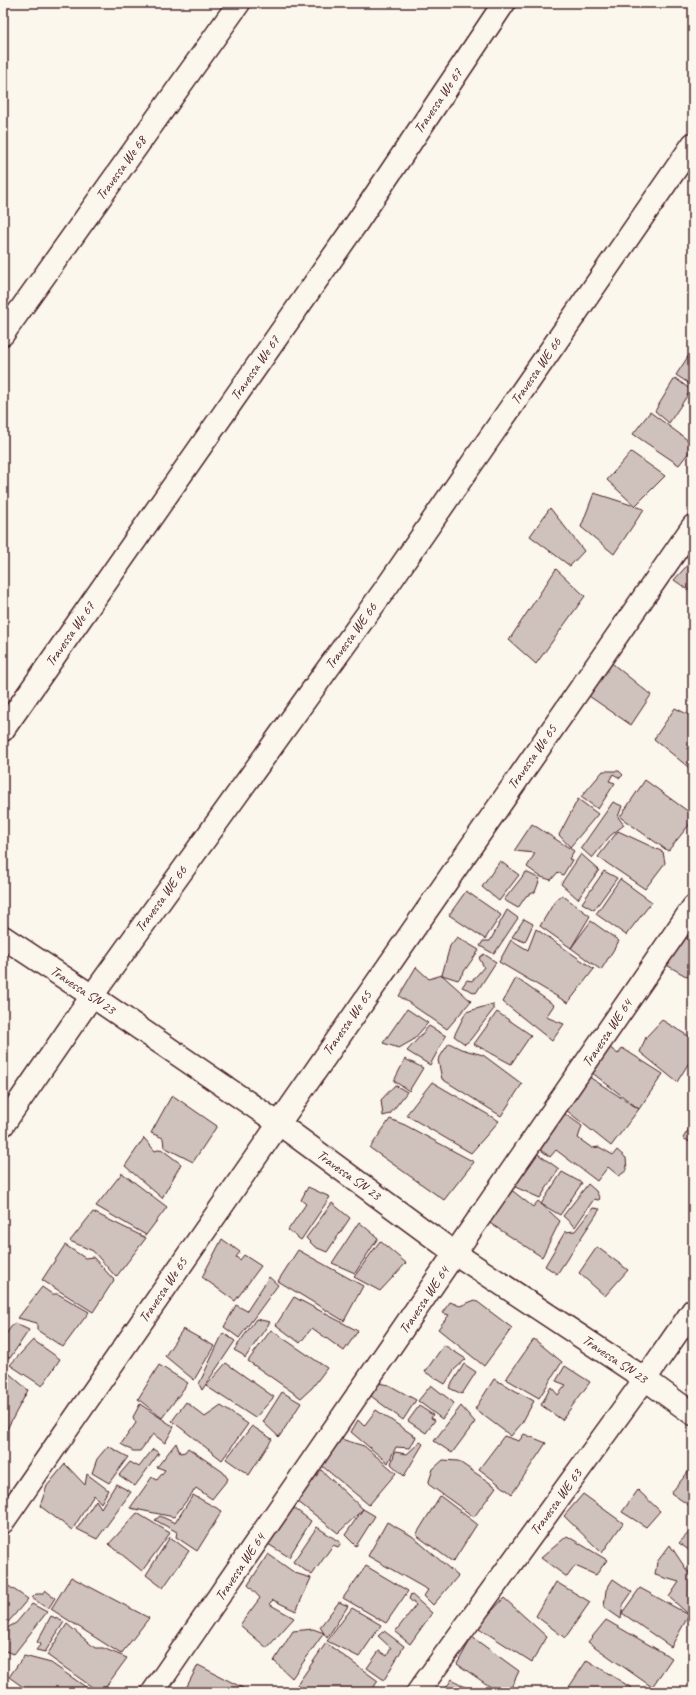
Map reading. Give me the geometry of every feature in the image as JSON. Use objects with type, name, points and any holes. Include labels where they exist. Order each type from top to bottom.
[{"type":"street","name":"Travessa We 68","points":[[3,334],[240,3]]},
{"type":"street","name":"Travessa We 67","points":[[3,730],[358,221],[504,3]]},
{"type":"street","name":"Travessa WE 66","points":[[3,1125],[92,996],[388,585],[693,144]]},
{"type":"street","name":"Travessa We 65","points":[[3,1522],[693,526]]},
{"type":"street","name":"Travessa WE 64","points":[[153,1692],[456,1254],[693,907]]},
{"type":"street","name":"Travessa SN 23","points":[[3,937],[278,1123],[456,1254],[645,1379],[693,1414]]},
{"type":"street","name":"Travessa WE 63","points":[[418,1692],[645,1379],[693,1310]]},
{"type":"building","points":[[693,349],[693,386],[676,375]]},
{"type":"building","points":[[675,378],[691,390],[669,423],[655,411]]},
{"type":"building","points":[[650,412],[693,444],[693,447],[679,465],[633,434]]},
{"type":"building","points":[[631,452],[665,476],[635,506],[607,480]]},
{"type":"building","points":[[594,493],[644,509],[614,554],[581,527]]},
{"type":"building","points":[[550,508],[584,551],[570,566],[530,536]]},
{"type":"building","points":[[693,559],[693,593],[674,580]]},
{"type":"building","points":[[556,569],[585,596],[536,664],[509,640]]},
{"type":"building","points":[[608,660],[651,695],[631,725],[586,694]]},
{"type":"building","points":[[675,708],[693,717],[693,771],[654,739]]},
{"type":"building","points":[[603,771],[619,771],[623,775],[620,778],[613,774],[609,781],[615,783],[598,809],[581,797]]},
{"type":"building","points":[[645,780],[693,815],[693,820],[668,851],[620,817]]},
{"type":"building","points":[[578,799],[598,814],[570,847],[559,835]]},
{"type":"building","points":[[613,802],[622,806],[618,817],[624,825],[610,836],[592,858],[581,848]]},
{"type":"building","points":[[532,824],[574,851],[569,859],[572,860],[563,875],[558,872],[551,880],[541,877],[527,867],[535,853],[514,851]]},
{"type":"building","points":[[618,831],[663,852],[665,863],[645,889],[598,857]]},
{"type":"building","points":[[581,854],[599,870],[578,899],[561,884]]},
{"type":"building","points":[[500,861],[519,875],[499,901],[482,887]]},
{"type":"building","points":[[604,871],[617,878],[594,910],[582,903]]},
{"type":"building","points":[[526,872],[540,879],[535,892],[526,896],[518,908],[504,900]]},
{"type":"building","points":[[620,879],[652,902],[626,935],[596,914]]},
{"type":"building","points":[[466,891],[501,915],[485,939],[449,915]]},
{"type":"building","points":[[562,895],[590,916],[571,948],[540,926],[555,901]]},
{"type":"building","points":[[507,910],[518,918],[494,954],[480,946],[483,941],[490,941]]},
{"type":"building","points":[[524,919],[533,924],[525,942],[512,937]]},
{"type":"building","points":[[591,921],[619,941],[601,970],[571,948]]},
{"type":"building","points":[[536,929],[594,969],[568,1003],[499,962],[511,940],[528,950]]},
{"type":"building","points":[[457,937],[479,950],[458,980],[442,975],[450,946]]},
{"type":"building","points":[[685,937],[693,941],[693,980],[663,963]]},
{"type":"building","points":[[484,954],[496,962],[476,993],[462,987],[467,980],[472,981],[484,967],[479,958]]},
{"type":"building","points":[[416,967],[429,979],[442,975],[471,1001],[447,1029],[399,996]]},
{"type":"building","points":[[516,978],[554,1005],[546,1017],[564,1024],[552,1041],[503,1002]]},
{"type":"building","points":[[493,1004],[493,1010],[470,1040],[465,1044],[454,1036],[466,1012]]},
{"type":"building","points":[[407,1009],[428,1023],[413,1040],[399,1048],[383,1043]]},
{"type":"building","points":[[497,1012],[531,1035],[511,1064],[474,1044]]},
{"type":"building","points":[[662,1020],[693,1039],[693,1056],[677,1082],[640,1052],[646,1037]]},
{"type":"building","points":[[429,1026],[446,1036],[430,1065],[407,1051]]},
{"type":"building","points":[[449,1043],[461,1049],[483,1055],[522,1084],[501,1116],[442,1079],[438,1060]]},
{"type":"building","points":[[609,1047],[618,1054],[622,1048],[663,1074],[639,1109],[591,1072]]},
{"type":"building","points":[[405,1059],[423,1068],[409,1091],[394,1081]]},
{"type":"building","points":[[583,1073],[639,1109],[611,1146],[561,1106]]},
{"type":"building","points":[[432,1082],[499,1121],[471,1153],[406,1115]]},
{"type":"building","points":[[395,1085],[407,1092],[390,1114],[383,1116],[381,1100]]},
{"type":"building","points":[[172,1095],[217,1126],[193,1162],[164,1147],[163,1138],[151,1133]]},
{"type":"building","points":[[558,1109],[582,1126],[578,1138],[592,1148],[599,1147],[613,1155],[617,1150],[626,1158],[627,1170],[619,1176],[608,1167],[597,1181],[556,1150],[550,1157],[534,1145]]},
{"type":"building","points":[[390,1119],[405,1125],[474,1162],[444,1200],[370,1148]]},
{"type":"building","points":[[693,1123],[693,1144],[683,1138]]},
{"type":"building","points":[[144,1138],[155,1151],[161,1149],[181,1164],[162,1198],[125,1166]]},
{"type":"building","points":[[535,1152],[559,1169],[540,1198],[513,1186]]},
{"type":"building","points":[[562,1172],[582,1183],[560,1215],[541,1204]]},
{"type":"building","points":[[122,1173],[167,1207],[146,1235],[96,1206]]},
{"type":"building","points":[[588,1184],[596,1191],[600,1199],[594,1199],[575,1227],[563,1216]]},
{"type":"building","points":[[308,1187],[330,1197],[301,1240],[288,1230],[306,1204],[301,1200]]},
{"type":"building","points":[[509,1188],[533,1207],[538,1201],[560,1221],[542,1257],[488,1222]]},
{"type":"building","points":[[332,1203],[350,1218],[327,1252],[315,1247],[306,1238]]},
{"type":"building","points":[[593,1208],[600,1209],[557,1274],[545,1266],[565,1232],[575,1231]]},
{"type":"building","points":[[93,1212],[146,1238],[116,1277],[93,1251],[70,1241]]},
{"type":"building","points":[[359,1222],[378,1238],[355,1273],[332,1263]]},
{"type":"building","points":[[222,1239],[240,1252],[236,1257],[240,1260],[244,1255],[261,1266],[235,1301],[202,1277]]},
{"type":"building","points":[[380,1241],[406,1263],[380,1291],[354,1277]]},
{"type":"building","points":[[65,1245],[85,1258],[93,1257],[114,1280],[93,1312],[42,1280]]},
{"type":"building","points":[[597,1247],[628,1270],[605,1296],[579,1273]]},
{"type":"building","points":[[298,1250],[363,1286],[344,1321],[278,1281]]},
{"type":"building","points":[[269,1277],[278,1285],[239,1338],[224,1327],[236,1305],[247,1311]]},
{"type":"building","points":[[42,1287],[52,1294],[58,1294],[89,1312],[63,1347],[37,1330],[37,1323],[18,1318]]},
{"type":"building","points":[[294,1297],[358,1331],[344,1351],[312,1328],[300,1343],[276,1325]]},
{"type":"building","points":[[475,1300],[512,1328],[484,1366],[438,1329],[449,1315],[442,1313],[450,1302],[460,1306]]},
{"type":"building","points":[[256,1319],[270,1322],[245,1358],[243,1355],[234,1350]]},
{"type":"building","points":[[14,1323],[29,1330],[10,1358],[3,1356],[3,1338]]},
{"type":"building","points":[[183,1329],[214,1346],[194,1380],[165,1356]]},
{"type":"building","points":[[271,1330],[327,1368],[312,1388],[301,1398],[248,1361]]},
{"type":"building","points":[[223,1333],[235,1341],[202,1390],[199,1384]]},
{"type":"building","points":[[534,1339],[562,1362],[539,1398],[506,1379]]},
{"type":"building","points":[[33,1340],[60,1359],[42,1386],[10,1365]]},
{"type":"building","points":[[444,1345],[466,1359],[454,1370],[445,1384],[425,1372]]},
{"type":"building","points":[[226,1363],[274,1397],[255,1418],[206,1386]]},
{"type":"building","points":[[464,1364],[476,1372],[462,1394],[449,1388]]},
{"type":"building","points":[[159,1365],[188,1383],[162,1418],[138,1399]]},
{"type":"building","points":[[565,1366],[590,1382],[562,1420],[541,1405],[551,1387],[558,1395],[566,1385],[556,1381]]},
{"type":"building","points":[[3,1368],[28,1390],[7,1429],[3,1426]]},
{"type":"building","points":[[494,1379],[534,1401],[522,1423],[511,1436],[475,1409]]},
{"type":"building","points":[[378,1383],[389,1385],[416,1400],[403,1420],[371,1396]]},
{"type":"building","points":[[431,1385],[454,1403],[442,1419],[418,1401]]},
{"type":"building","points":[[282,1392],[301,1403],[279,1437],[263,1422]]},
{"type":"building","points":[[186,1402],[205,1417],[221,1406],[248,1424],[222,1460],[172,1421]]},
{"type":"building","points":[[140,1404],[174,1427],[165,1443],[153,1434],[140,1451],[133,1451],[121,1444],[136,1423],[133,1417]]},
{"type":"building","points":[[419,1406],[433,1415],[431,1418],[435,1420],[426,1433],[408,1421]]},
{"type":"building","points":[[461,1406],[475,1422],[452,1453],[434,1441]]},
{"type":"building","points":[[376,1410],[416,1437],[410,1448],[396,1447],[388,1463],[351,1432],[358,1420],[364,1426]]},
{"type":"building","points":[[252,1426],[272,1439],[249,1475],[226,1459]]},
{"type":"building","points":[[524,1434],[546,1443],[512,1494],[479,1469],[504,1436],[519,1441]]},
{"type":"building","points":[[341,1439],[364,1446],[396,1473],[369,1505],[322,1466]]},
{"type":"building","points":[[420,1442],[423,1444],[404,1476],[391,1464],[395,1452],[407,1454]]},
{"type":"building","points":[[176,1443],[180,1453],[185,1452],[188,1448],[223,1472],[228,1479],[212,1499],[196,1488],[174,1517],[130,1508],[152,1477],[157,1480],[165,1470],[157,1467]]},
{"type":"building","points":[[108,1446],[128,1457],[109,1483],[92,1473],[97,1459]]},
{"type":"building","points":[[153,1449],[159,1453],[135,1486],[119,1475],[130,1462],[139,1467]]},
{"type":"building","points":[[443,1460],[458,1461],[496,1487],[474,1517],[428,1484],[433,1469]]},
{"type":"building","points":[[65,1464],[85,1485],[87,1474],[108,1490],[101,1503],[94,1495],[72,1530],[40,1506],[47,1486]]},
{"type":"building","points":[[693,1466],[693,1503],[690,1506],[671,1493]]},
{"type":"building","points":[[320,1469],[363,1509],[338,1533],[297,1501]]},
{"type":"building","points":[[116,1484],[131,1492],[97,1539],[77,1529],[96,1500],[101,1508]]},
{"type":"building","points":[[638,1490],[660,1511],[646,1527],[622,1512]]},
{"type":"building","points":[[583,1494],[623,1523],[602,1553],[564,1516]]},
{"type":"building","points":[[193,1495],[222,1511],[197,1551],[176,1537],[177,1532],[155,1520],[160,1516],[175,1523]]},
{"type":"building","points":[[440,1496],[477,1524],[453,1562],[416,1535]]},
{"type":"building","points":[[294,1508],[311,1521],[289,1557],[268,1544]]},
{"type":"building","points":[[363,1509],[375,1516],[356,1546],[345,1535]]},
{"type":"building","points":[[137,1513],[170,1533],[142,1571],[109,1544]]},
{"type":"building","points":[[387,1522],[412,1536],[458,1576],[433,1605],[424,1596],[428,1590],[368,1556]]},
{"type":"building","points":[[317,1527],[341,1543],[338,1547],[333,1545],[312,1575],[293,1562]]},
{"type":"building","points":[[693,1528],[693,1553],[679,1543]]},
{"type":"building","points":[[567,1536],[607,1560],[596,1575],[575,1566],[567,1577],[541,1558]]},
{"type":"building","points":[[170,1537],[189,1551],[163,1588],[146,1575]]},
{"type":"building","points":[[670,1545],[688,1572],[693,1575],[693,1618],[669,1597],[679,1582],[655,1575],[657,1562]]},
{"type":"building","points":[[268,1554],[295,1573],[311,1578],[296,1611],[273,1600],[269,1604],[294,1618],[267,1648],[240,1625],[260,1598],[248,1585]]},
{"type":"building","points":[[366,1566],[408,1591],[386,1623],[343,1598]]},
{"type":"building","points":[[71,1577],[149,1618],[121,1654],[51,1609]]},
{"type":"building","points":[[613,1579],[632,1592],[623,1605],[621,1619],[604,1607],[606,1590]]},
{"type":"building","points":[[556,1582],[590,1602],[565,1638],[536,1616]]},
{"type":"building","points":[[7,1585],[28,1599],[4,1627],[3,1591]]},
{"type":"building","points":[[640,1588],[689,1615],[671,1647],[622,1613]]},
{"type":"building","points":[[45,1590],[55,1598],[48,1609],[32,1598],[36,1594],[42,1594]]},
{"type":"building","points":[[411,1594],[432,1613],[410,1644],[395,1632],[416,1605],[409,1599]]},
{"type":"building","points":[[504,1598],[547,1637],[532,1662],[477,1627]]},
{"type":"building","points":[[339,1602],[348,1606],[327,1638],[320,1627]]},
{"type":"building","points":[[32,1604],[47,1612],[14,1654],[5,1651],[3,1657],[3,1630],[16,1623]]},
{"type":"building","points":[[352,1608],[381,1625],[359,1657],[327,1641]]},
{"type":"building","points":[[51,1616],[64,1622],[45,1652],[36,1650],[41,1644],[37,1642]]},
{"type":"building","points":[[606,1620],[672,1658],[652,1687],[588,1642]]},
{"type":"building","points":[[67,1624],[95,1648],[103,1648],[127,1658],[102,1692],[99,1692],[47,1655]]},
{"type":"building","points":[[313,1629],[324,1633],[292,1678],[274,1661],[293,1631]]},
{"type":"building","points":[[384,1631],[404,1646],[384,1680],[367,1668],[379,1651],[387,1656],[391,1648],[378,1636]]},
{"type":"building","points":[[472,1637],[519,1671],[509,1692],[498,1692],[457,1664]]},
{"type":"building","points":[[326,1643],[378,1681],[370,1692],[301,1692],[295,1688]]},
{"type":"building","points":[[24,1656],[51,1663],[93,1692],[30,1692],[9,1677]]},
{"type":"building","points":[[587,1660],[638,1692],[568,1692],[567,1690]]},
{"type":"building","points":[[198,1665],[243,1688],[240,1692],[184,1692]]},
{"type":"building","points":[[452,1679],[473,1692],[443,1692]]}]
